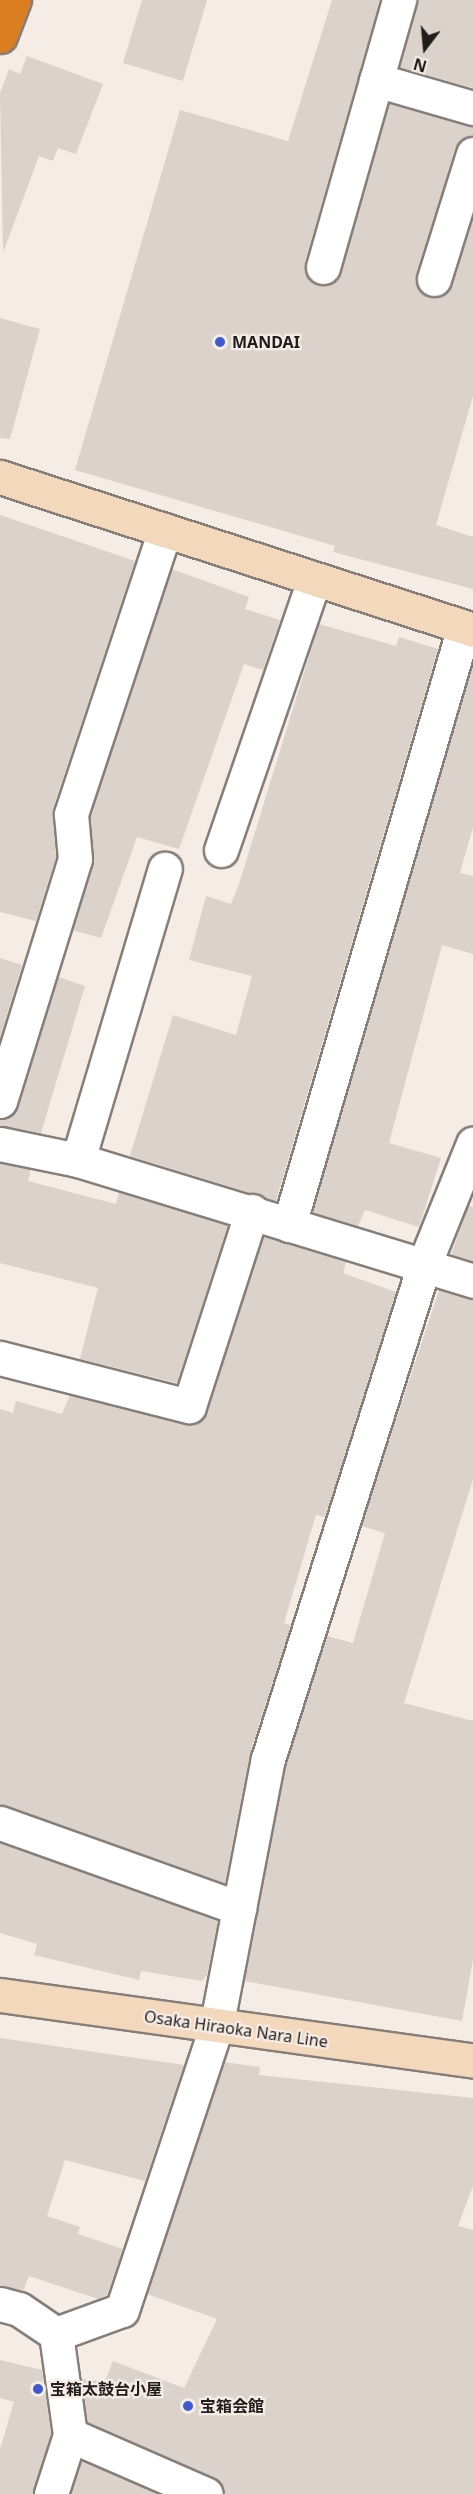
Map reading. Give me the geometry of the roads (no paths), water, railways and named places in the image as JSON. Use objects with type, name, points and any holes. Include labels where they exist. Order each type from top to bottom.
[{"type":"highway","points":[[0,36],[14,0]]},
{"type":"street","points":[[323,267],[399,0]]},
{"type":"street","points":[[376,80],[473,108]]},
{"type":"street","points":[[434,279],[473,154]]},
{"type":"street","points":[[0,477],[468,628],[289,1225]]},
{"type":"street","points":[[0,1101],[75,859],[71,814],[165,530]]},
{"type":"street","points":[[222,850],[314,580]]},
{"type":"street","points":[[78,1160],[165,869]]},
{"type":"street","points":[[0,1143],[78,1160],[252,1211],[289,1225],[473,1281]]},
{"type":"street","points":[[56,2334],[122,2310],[216,2028],[268,1759],[424,1265],[473,1144]]},
{"type":"street","points":[[0,1358],[189,1406],[252,1211]]},
{"type":"street","points":[[0,1822],[239,1908]]},
{"type":"street","name":"Osaka Hiraoka Nara Line","points":[[0,1995],[216,2028],[473,2061]]},
{"type":"street","points":[[0,2304],[19,2309],[56,2334],[70,2435],[51,2494]]},
{"type":"street","points":[[70,2435],[206,2494]]},
{"type":"place","name":"MANDAI","points":[[220,342]]},
{"type":"place","name":"宝箱太鼓台小屋","points":[[38,2389]]},
{"type":"place","name":"宝箱会館","points":[[188,2406]]}]
